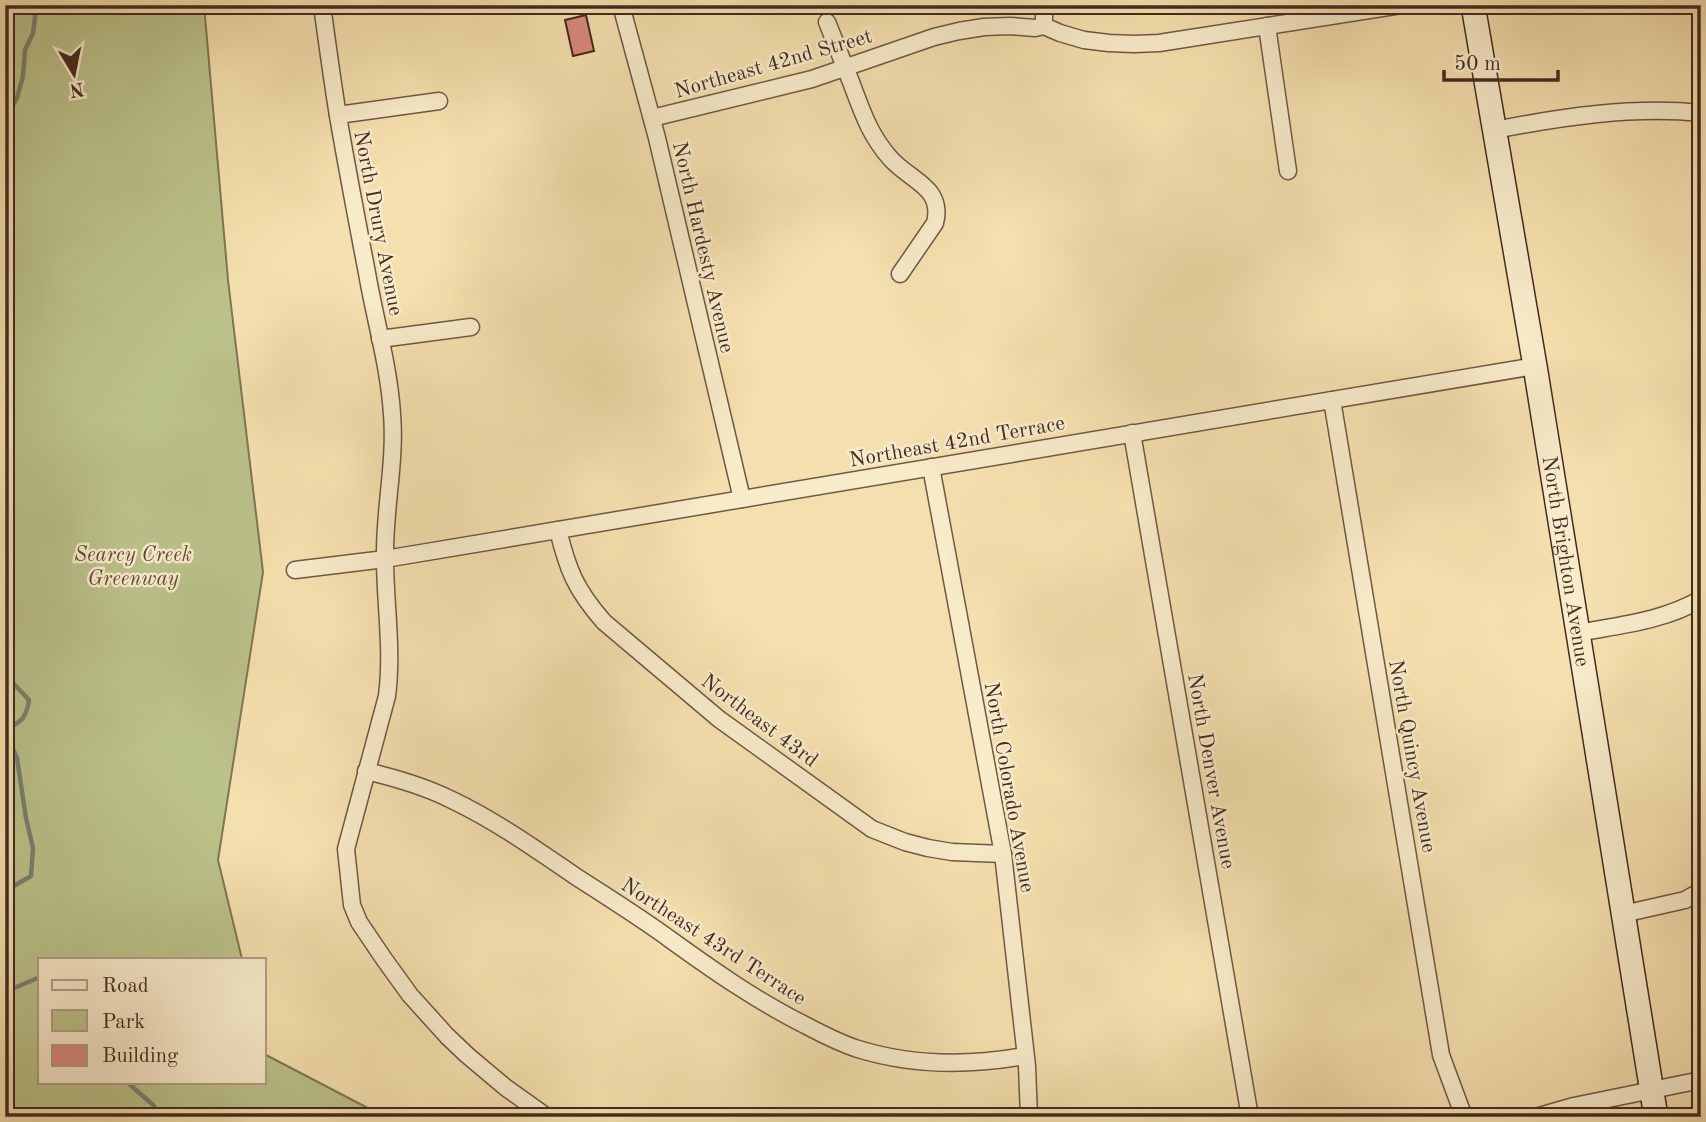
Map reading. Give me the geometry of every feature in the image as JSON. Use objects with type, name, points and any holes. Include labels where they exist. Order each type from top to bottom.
[{"type":"main road","name":"North Brighton Avenue","points":[[1473,5],[1535,366],[1656,1117]]},
{"type":"street","name":"North Drury Avenue","points":[[322,5],[338,115],[388,377],[392,417],[385,559],[389,681],[346,849],[352,905],[359,922],[410,995],[447,1036],[505,1087],[547,1117]]},
{"type":"street","name":"North Hardesty Avenue","points":[[621,5],[652,118],[742,499]]},
{"type":"street","points":[[1044,5],[1044,26]]},
{"type":"street","name":"Northeast 42nd Street","points":[[652,118],[812,79],[934,37],[984,27],[1044,26],[1084,40],[1159,43],[1401,5]]},
{"type":"street","points":[[827,22],[868,128],[892,161],[926,188],[937,204],[935,223],[900,274]]},
{"type":"street","points":[[1266,26],[1288,171]]},
{"type":"street","name":"North Drury Avenue","points":[[338,115],[439,101]]},
{"type":"street","points":[[1494,130],[1591,116],[1676,111],[1701,113]]},
{"type":"street","name":"North Drury Avenue","points":[[380,339],[471,327]]},
{"type":"street","name":"Northeast 42nd Terrace","points":[[385,559],[1535,366]]},
{"type":"street","name":"North Quincy Avenue","points":[[1332,400],[1441,1055],[1464,1117]]},
{"type":"street","name":"North Denver Avenue","points":[[1132,433],[1250,1117]]},
{"type":"street","name":"North Colorado Avenue","points":[[931,467],[1003,854],[1026,1056],[1029,1117]]},
{"type":"street","name":"Northeast 43rd","points":[[558,530],[566,565],[589,605],[604,622],[719,719],[872,829],[928,848],[1003,854]]},
{"type":"street","points":[[295,570],[385,559]]},
{"type":"street","points":[[1578,633],[1664,616],[1701,599]]},
{"type":"street","name":"Northeast 43rd Terrace","points":[[366,771],[409,782],[451,799],[494,822],[670,939],[732,984],[784,1015],[838,1042],[891,1058],[925,1063],[958,1064],[1026,1056]]},
{"type":"street","points":[[1623,914],[1685,900],[1701,891]]},
{"type":"street","points":[[1536,1117],[1574,1106],[1701,1080]]},
{"type":"green space","name":"Searcy Creek Greenway","points":[[5,5],[204,5],[228,280],[263,572],[218,860],[242,958],[38,958],[38,1084],[266,1084],[266,1055],[385,1117],[5,1117]]},
{"type":"building","points":[[586,15],[594,51],[573,56],[565,20]]},
{"type":"waterway","points":[[5,118],[17,98],[23,76],[25,50],[33,33],[35,5]]},
{"type":"waterway","points":[[5,682],[14,684],[29,700],[22,719],[5,730]]},
{"type":"waterway","points":[[5,731],[17,758],[33,848],[31,876],[5,891]]},
{"type":"waterway","points":[[5,992],[38,978]]},
{"type":"waterway","points":[[129,1084],[153,1105],[161,1117]]}]
